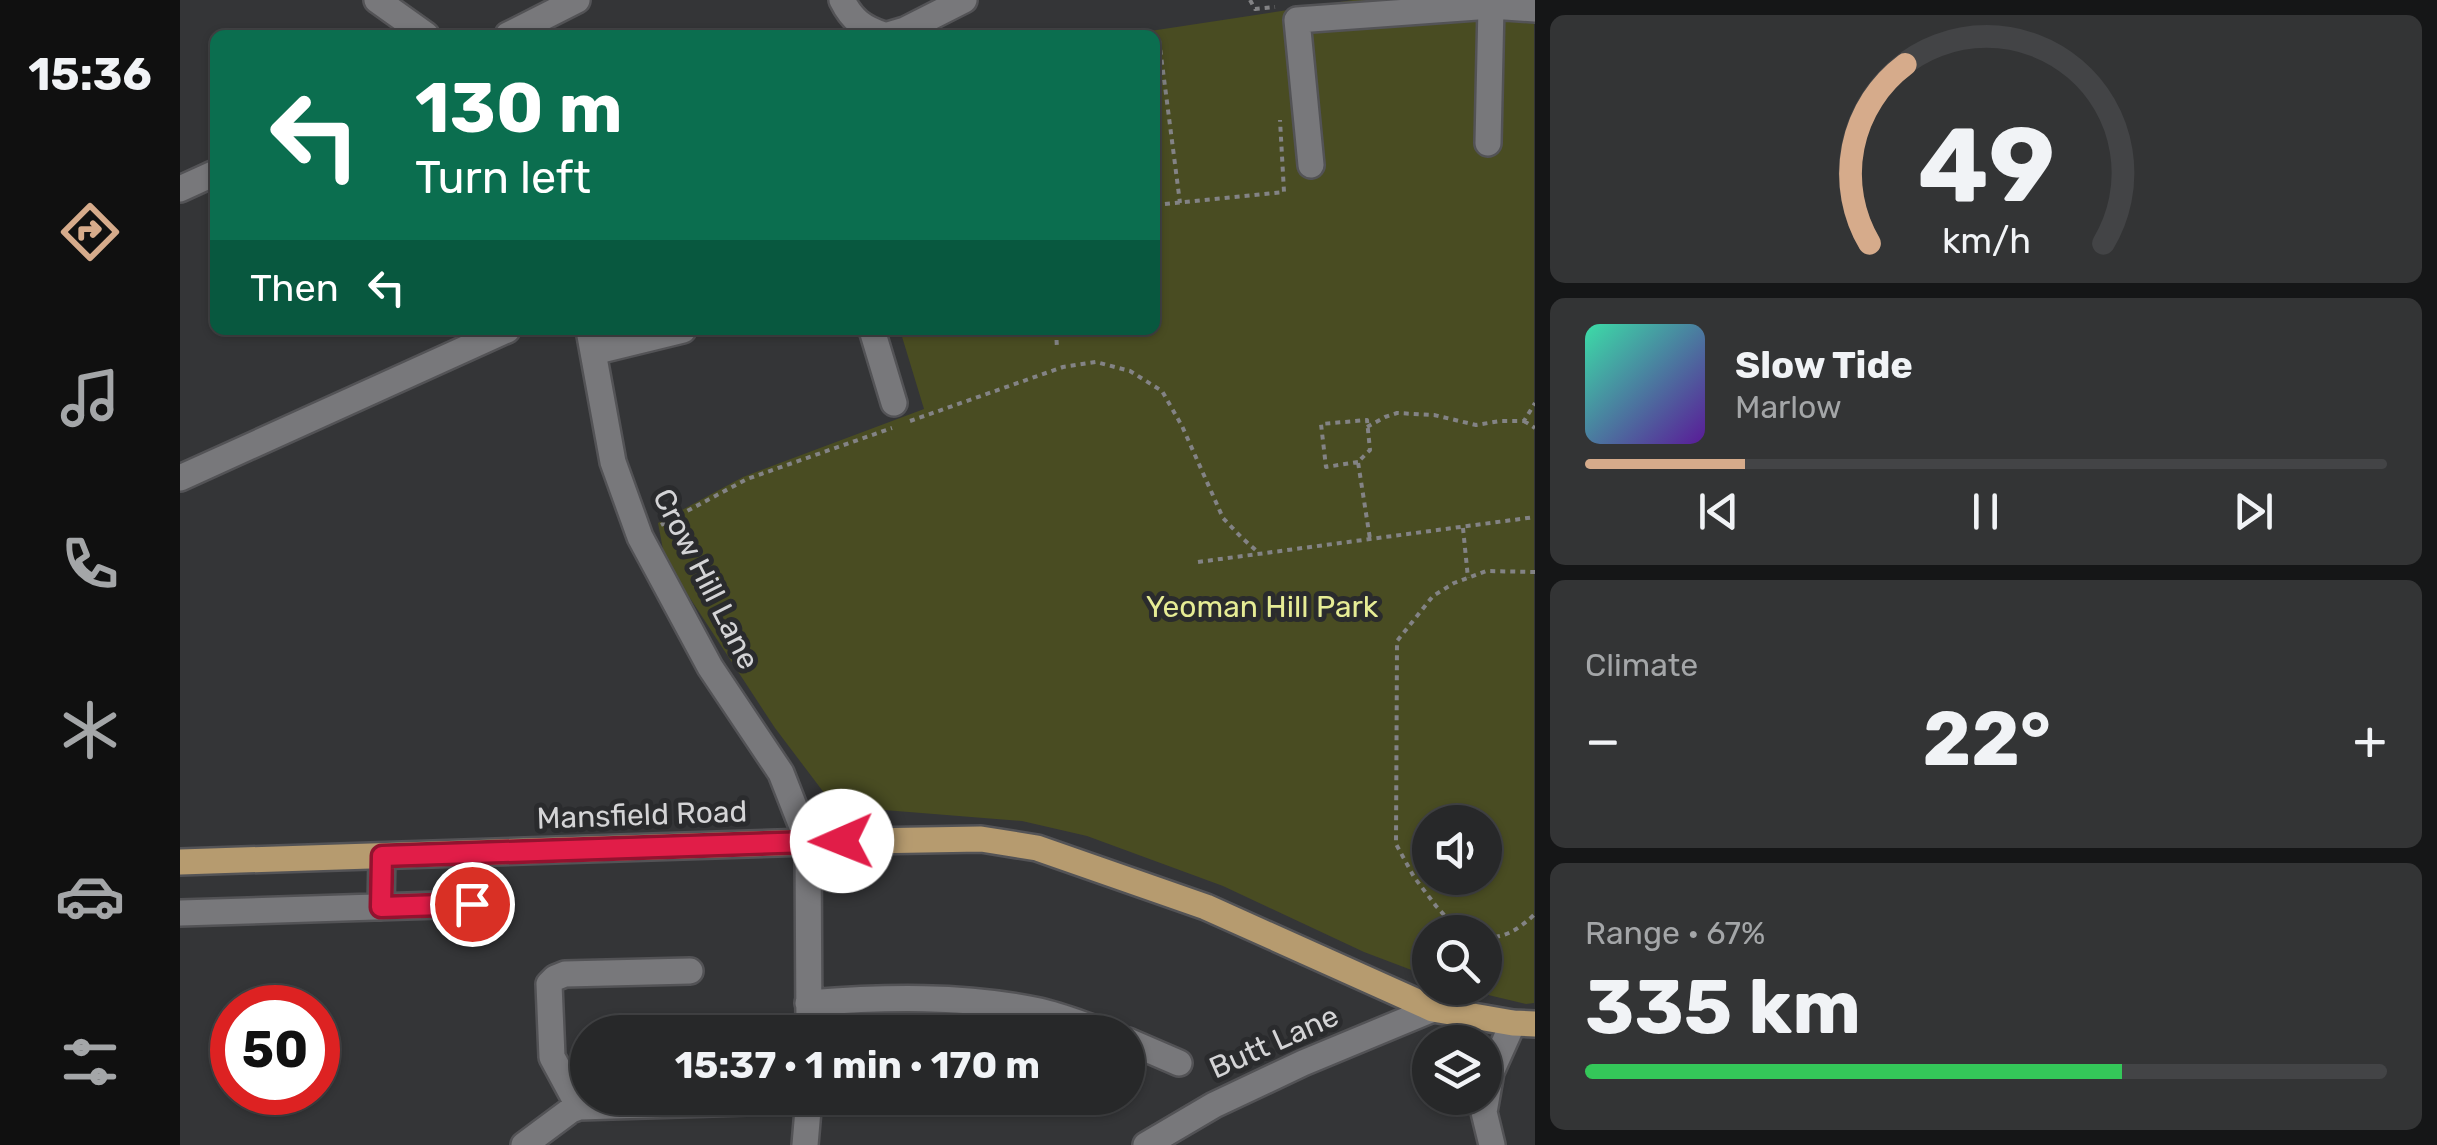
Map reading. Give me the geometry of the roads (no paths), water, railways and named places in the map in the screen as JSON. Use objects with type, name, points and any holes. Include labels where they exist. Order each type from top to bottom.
[{"type":"main road","name":"Mansfield Road","points":[[180,862],[981,839],[1038,848],[1206,907],[1434,1008],[1524,1024]]},
{"type":"street","points":[[377,0],[419,30]]},
{"type":"street","points":[[518,30],[577,0]]},
{"type":"street","points":[[842,0],[851,17],[868,30]]},
{"type":"street","points":[[905,30],[964,0]]},
{"type":"street","points":[[1488,144],[1491,3]]},
{"type":"street","points":[[1310,165],[1297,20],[1491,3],[1534,8]]},
{"type":"street","points":[[180,189],[210,175]]},
{"type":"street","points":[[180,478],[496,335]]},
{"type":"street","points":[[591,341],[641,335]]},
{"type":"street","points":[[874,335],[894,403]]},
{"type":"street","name":"Crow Hill Lane","points":[[591,341],[613,462],[640,537],[710,667],[781,772],[808,842]]},
{"type":"street","points":[[808,842],[808,1015]]},
{"type":"street","points":[[381,907],[382,856]]},
{"type":"street","points":[[180,914],[472,904]]},
{"type":"street","points":[[570,1090],[552,1057],[549,984],[566,974],[690,970]]},
{"type":"street","points":[[808,1002],[874,998],[972,1002],[1049,1015]]},
{"type":"street","name":"Butt Lane","points":[[1146,1145],[1232,1096],[1434,1008]]},
{"type":"street","points":[[1492,1145],[1484,1112],[1491,1072],[1524,1024]]},
{"type":"street","points":[[1145,1048],[1179,1063]]},
{"type":"street","points":[[524,1145],[570,1111]]},
{"type":"street","points":[[805,1145],[808,1115]]},
{"type":"park label","name":"Yeoman Hill Park","points":[[1262,607]]}]
